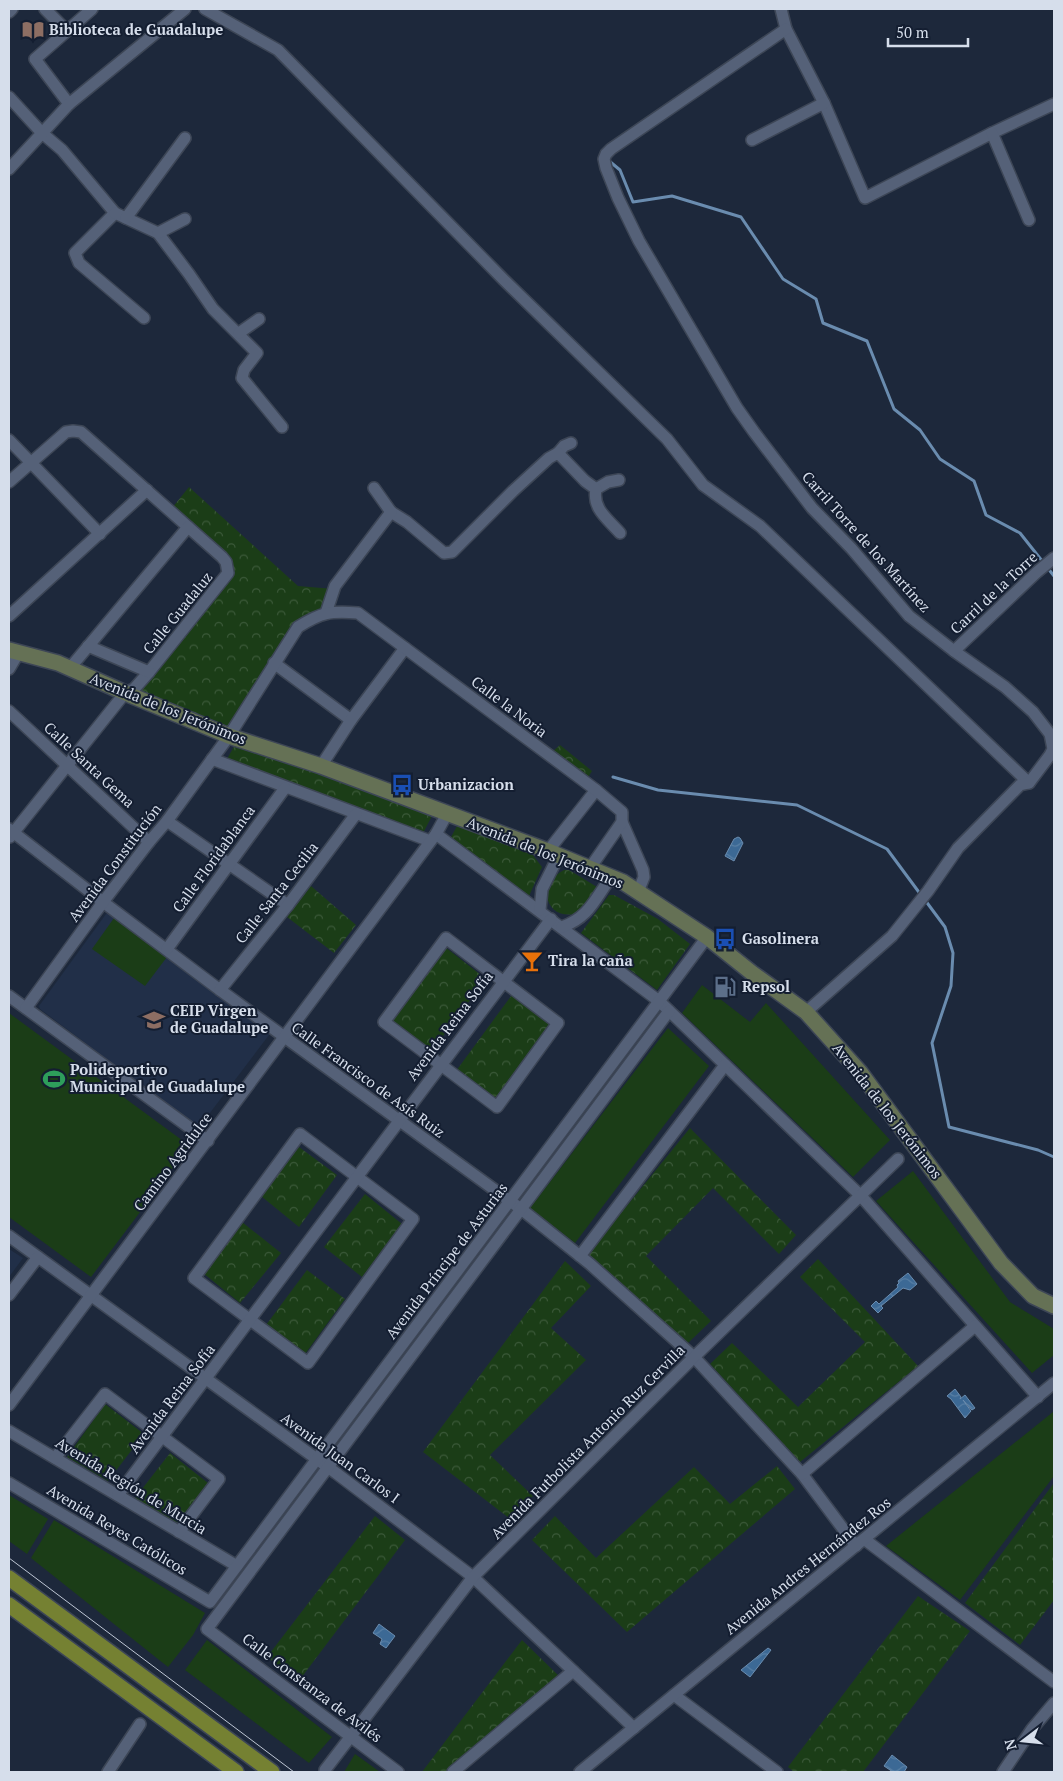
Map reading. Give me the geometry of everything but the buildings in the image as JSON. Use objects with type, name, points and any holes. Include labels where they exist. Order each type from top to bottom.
[{"type":"main road","name":"Avenida de los Jerónimos","points":[[14,651],[58,663],[229,736],[322,766],[553,853],[623,882],[707,937],[806,1012],[860,1072],[1001,1263],[1033,1296],[1054,1306]]},
{"type":"main road","points":[[9,1578],[272,1772]]},
{"type":"main road","points":[[9,1604],[236,1772]]},
{"type":"street","points":[[9,12],[12,9]]},
{"type":"street","points":[[45,9],[66,31]]},
{"type":"street","points":[[69,104],[35,59],[92,9]]},
{"type":"street","points":[[9,169],[69,104],[185,9]]},
{"type":"street","points":[[205,9],[278,50],[504,280],[667,439],[703,485],[760,526],[1029,783]]},
{"type":"street","points":[[781,9],[786,29],[824,104],[865,198],[992,133],[1054,104]]},
{"type":"street","name":"Carril Torre de los Martínez","points":[[786,29],[611,149],[604,159],[606,168],[639,241],[737,408],[812,508],[851,548],[909,616],[1005,688],[1033,712],[1050,734],[1053,749],[1029,783],[1020,785],[958,848],[921,900],[892,936],[806,1012]]},
{"type":"street","points":[[9,96],[42,132],[62,150],[115,213],[158,234],[213,309],[257,353],[244,370],[242,378],[282,427]]},
{"type":"street","points":[[752,140],[824,104]]},
{"type":"street","points":[[992,133],[1029,220]]},
{"type":"street","points":[[126,218],[184,138]]},
{"type":"street","points":[[115,213],[75,253],[79,263],[144,318]]},
{"type":"street","points":[[158,234],[185,219]]},
{"type":"street","points":[[238,333],[259,320]]},
{"type":"street","points":[[9,482],[66,432],[73,430],[81,432],[188,527],[70,668]]},
{"type":"street","points":[[9,440],[100,534]]},
{"type":"street","points":[[374,488],[390,512],[407,522],[444,553],[452,552],[549,458],[571,443]]},
{"type":"street","points":[[558,453],[585,481],[596,489]]},
{"type":"street","points":[[619,480],[608,482],[596,489],[594,499],[598,510],[620,533]]},
{"type":"street","points":[[9,616],[147,490]]},
{"type":"street","points":[[326,613],[335,586],[390,512]]},
{"type":"street","name":"Calle Guadaluz","points":[[10,833],[126,693],[134,689],[149,672],[228,573],[226,562],[222,557],[188,527]]},
{"type":"street","name":"Carril de la Torre","points":[[954,651],[1053,558]]},
{"type":"street","name":"Calle la Noria","points":[[326,613],[333,611],[358,612],[596,790],[622,812],[622,822],[643,870],[644,877],[638,892]]},
{"type":"street","name":"Avenida Constitución","points":[[26,1008],[103,902],[167,821],[229,736],[298,627],[314,616],[326,613]]},
{"type":"street","points":[[88,646],[149,672]]},
{"type":"street","points":[[322,766],[351,720],[405,648]]},
{"type":"street","points":[[9,669],[14,651]]},
{"type":"street","points":[[274,663],[351,720]]},
{"type":"street","name":"Calle Santa Gema","points":[[9,711],[149,842]]},
{"type":"street","name":"Avenida de los Jerónimos","points":[[212,759],[356,814],[433,838],[551,918],[660,1001],[861,1196],[975,1326],[1048,1392]]},
{"type":"street","name":"Calle Floridablanca","points":[[167,949],[285,788]]},
{"type":"street","points":[[540,910],[542,889],[553,853],[596,790]]},
{"type":"street","name":"Calle Santa Cecilia","points":[[220,990],[288,905],[356,814]]},
{"type":"street","name":"Camino Agridulce","points":[[9,1405],[433,838],[447,814]]},
{"type":"street","points":[[167,821],[288,905]]},
{"type":"street","points":[[590,868],[622,822]]},
{"type":"street","name":"Calle Francisco de Asís Ruiz","points":[[10,833],[220,990],[521,1209],[580,1256],[694,1357],[802,1474],[860,1542],[1054,1682]]},
{"type":"street","points":[[562,927],[574,923],[587,912],[612,876]]},
{"type":"street","name":"Avenida Reina Sofía","points":[[118,1495],[551,918]]},
{"type":"street","name":"Avenida Príncipe de Asturias","points":[[210,1602],[707,937]]},
{"type":"street","points":[[446,938],[502,981],[558,1023],[497,1107],[384,1022],[446,938]]},
{"type":"street","points":[[9,996],[208,1141]]},
{"type":"street","name":"Avenida Príncipe de Asturias","points":[[207,1629],[669,1011]]},
{"type":"street","points":[[580,1256],[725,1065]]},
{"type":"street","points":[[300,1134],[413,1219],[308,1363],[249,1319],[194,1278],[300,1134]]},
{"type":"street","name":"Avenida Futbolista Antonio Ruz Cervilla","points":[[325,1770],[473,1577],[694,1357],[898,1159]]},
{"type":"street","name":"Avenida Juan Carlos I","points":[[9,1236],[328,1467],[473,1577],[634,1728]]},
{"type":"street","points":[[9,1294],[38,1257]]},
{"type":"street","points":[[802,1474],[975,1326]]},
{"type":"street","name":"Avenida Andres Hernández Ros","points":[[580,1772],[860,1542],[1048,1392]]},
{"type":"street","points":[[55,1458],[105,1394],[218,1479],[179,1532]]},
{"type":"street","name":"Avenida Región de Murcia","points":[[9,1431],[237,1566]]},
{"type":"street","name":"Avenida Reyes Católicos","points":[[9,1483],[210,1602]]},
{"type":"street","name":"Calle Constanza de Avilés","points":[[207,1629],[398,1772]]},
{"type":"street","points":[[453,1772],[573,1671]]},
{"type":"street","points":[[674,1695],[778,1772]]},
{"type":"street","points":[[1003,1772],[1032,1729],[1054,1703]]},
{"type":"street","points":[[108,1772],[140,1724]]},
{"type":"shaded area","name":"CEIP Virgen de Guadalupe","points":[[111,913],[268,1031],[269,1035],[200,1126],[196,1126],[40,1009],[39,1006],[106,914]]},
{"type":"shaded area","points":[[9,1249],[23,1258],[9,1277]]},
{"type":"green space","points":[[189,487],[298,586],[334,589],[326,613],[298,627],[229,736],[130,695],[228,568],[172,508]]},
{"type":"green space","points":[[240,736],[433,814],[421,837],[223,766]]},
{"type":"green space","points":[[560,745],[592,771],[587,779],[552,752]]},
{"type":"green space","points":[[457,826],[524,849],[532,854],[542,867],[529,896],[450,839]]},
{"type":"green space","points":[[564,870],[569,870],[597,887],[580,913],[568,915],[558,912],[548,900],[547,892],[550,884],[555,876]]},
{"type":"green space","points":[[311,886],[356,925],[334,953],[287,917]]},
{"type":"green space","points":[[609,895],[614,895],[658,919],[690,944],[657,990],[581,933]]},
{"type":"green space","points":[[114,918],[167,957],[145,986],[92,949]]},
{"type":"green space","points":[[445,947],[486,979],[431,1052],[390,1022]]},
{"type":"green space","points":[[702,985],[750,1022],[766,1003],[890,1140],[853,1177],[682,1013]]},
{"type":"green space","points":[[514,992],[554,1023],[496,1101],[456,1071]]},
{"type":"green space","name":"Polideportivo Municipal de Guadalupe","points":[[9,1013],[190,1146],[91,1277],[9,1217]]},
{"type":"green space","points":[[668,1028],[709,1066],[575,1243],[530,1208]]},
{"type":"green space","points":[[690,1128],[796,1235],[779,1254],[713,1188],[646,1256],[711,1321],[688,1343],[587,1255]]},
{"type":"green space","points":[[299,1147],[337,1175],[299,1227],[261,1196]]},
{"type":"green space","points":[[913,1171],[1010,1302],[1054,1329],[1054,1355],[1032,1373],[876,1201]]},
{"type":"green space","points":[[365,1194],[402,1224],[362,1277],[324,1247]]},
{"type":"green space","points":[[242,1222],[281,1253],[240,1303],[203,1273]]},
{"type":"green space","points":[[818,1259],[918,1366],[800,1462],[710,1364],[732,1343],[798,1407],[865,1342],[800,1277]]},
{"type":"green space","points":[[565,1261],[591,1286],[551,1328],[586,1360],[490,1455],[533,1496],[509,1518],[423,1452]]},
{"type":"green space","points":[[307,1270],[345,1299],[305,1354],[266,1325]]},
{"type":"green space","points":[[105,1404],[144,1434],[108,1481],[67,1457]]},
{"type":"green space","points":[[1053,1412],[1054,1476],[960,1600],[886,1546]]},
{"type":"green space","points":[[170,1453],[208,1483],[177,1523],[135,1498]]},
{"type":"green space","points":[[777,1466],[795,1489],[627,1632],[532,1540],[555,1516],[596,1558],[694,1467],[730,1504]]},
{"type":"green space","points":[[1054,1483],[1054,1600],[1020,1645],[965,1603]]},
{"type":"green space","points":[[9,1495],[48,1519],[27,1554],[9,1541]]},
{"type":"green space","points":[[375,1516],[405,1540],[298,1682],[267,1657]]},
{"type":"green space","points":[[54,1520],[205,1613],[193,1635],[168,1667],[31,1558]]},
{"type":"green space","points":[[918,1596],[970,1631],[863,1772],[794,1772],[788,1767]]},
{"type":"green space","points":[[207,1640],[332,1737],[309,1763],[185,1670]]},
{"type":"green space","points":[[522,1640],[561,1678],[447,1772],[422,1772]]},
{"type":"green space","points":[[355,1754],[380,1772],[344,1772]]},
{"type":"water","points":[[738,837],[743,843],[734,861],[725,856],[734,839]]},
{"type":"water","points":[[908,1273],[917,1284],[910,1290],[903,1288],[881,1306],[883,1308],[878,1313],[871,1306],[876,1301],[879,1304],[898,1287],[898,1281]]},
{"type":"water","points":[[955,1389],[961,1397],[960,1399],[965,1395],[975,1408],[972,1410],[963,1400],[971,1411],[965,1418],[947,1396]]},
{"type":"water","points":[[379,1624],[395,1636],[386,1648],[380,1644],[382,1639],[373,1633]]},
{"type":"water","points":[[768,1648],[771,1650],[750,1677],[741,1670]]},
{"type":"water","points":[[892,1755],[907,1767],[904,1772],[893,1772],[884,1766]]},
{"type":"waterway","points":[[608,160],[620,170],[633,202],[672,196],[741,217],[783,279],[816,299],[823,323],[867,341],[894,409],[920,430],[940,459],[974,481],[986,515],[1020,533],[1054,576]]},
{"type":"waterway","points":[[613,777],[658,790],[797,805],[887,849],[921,895]]},
{"type":"waterway","points":[[925,900],[945,927],[953,953],[951,986],[932,1043],[949,1127],[1038,1150],[1054,1157]]},
{"type":"tram line","points":[[9,1558],[294,1772]]},
{"type":"place","name":"Biblioteca de Guadalupe","points":[[33,30]]},
{"type":"place","name":"Urbanizacion","points":[[402,785]]},
{"type":"place","name":"Gasolinera","points":[[725,939]]},
{"type":"place","name":"Tira la caña","points":[[532,961]]},
{"type":"place","name":"Repsol","points":[[725,987]]},
{"type":"place","name":"CEIP Virgen de Guadalupe","points":[[154,1020]]},
{"type":"place","name":"Polideportivo Municipal de Guadalupe","points":[[54,1079]]}]
